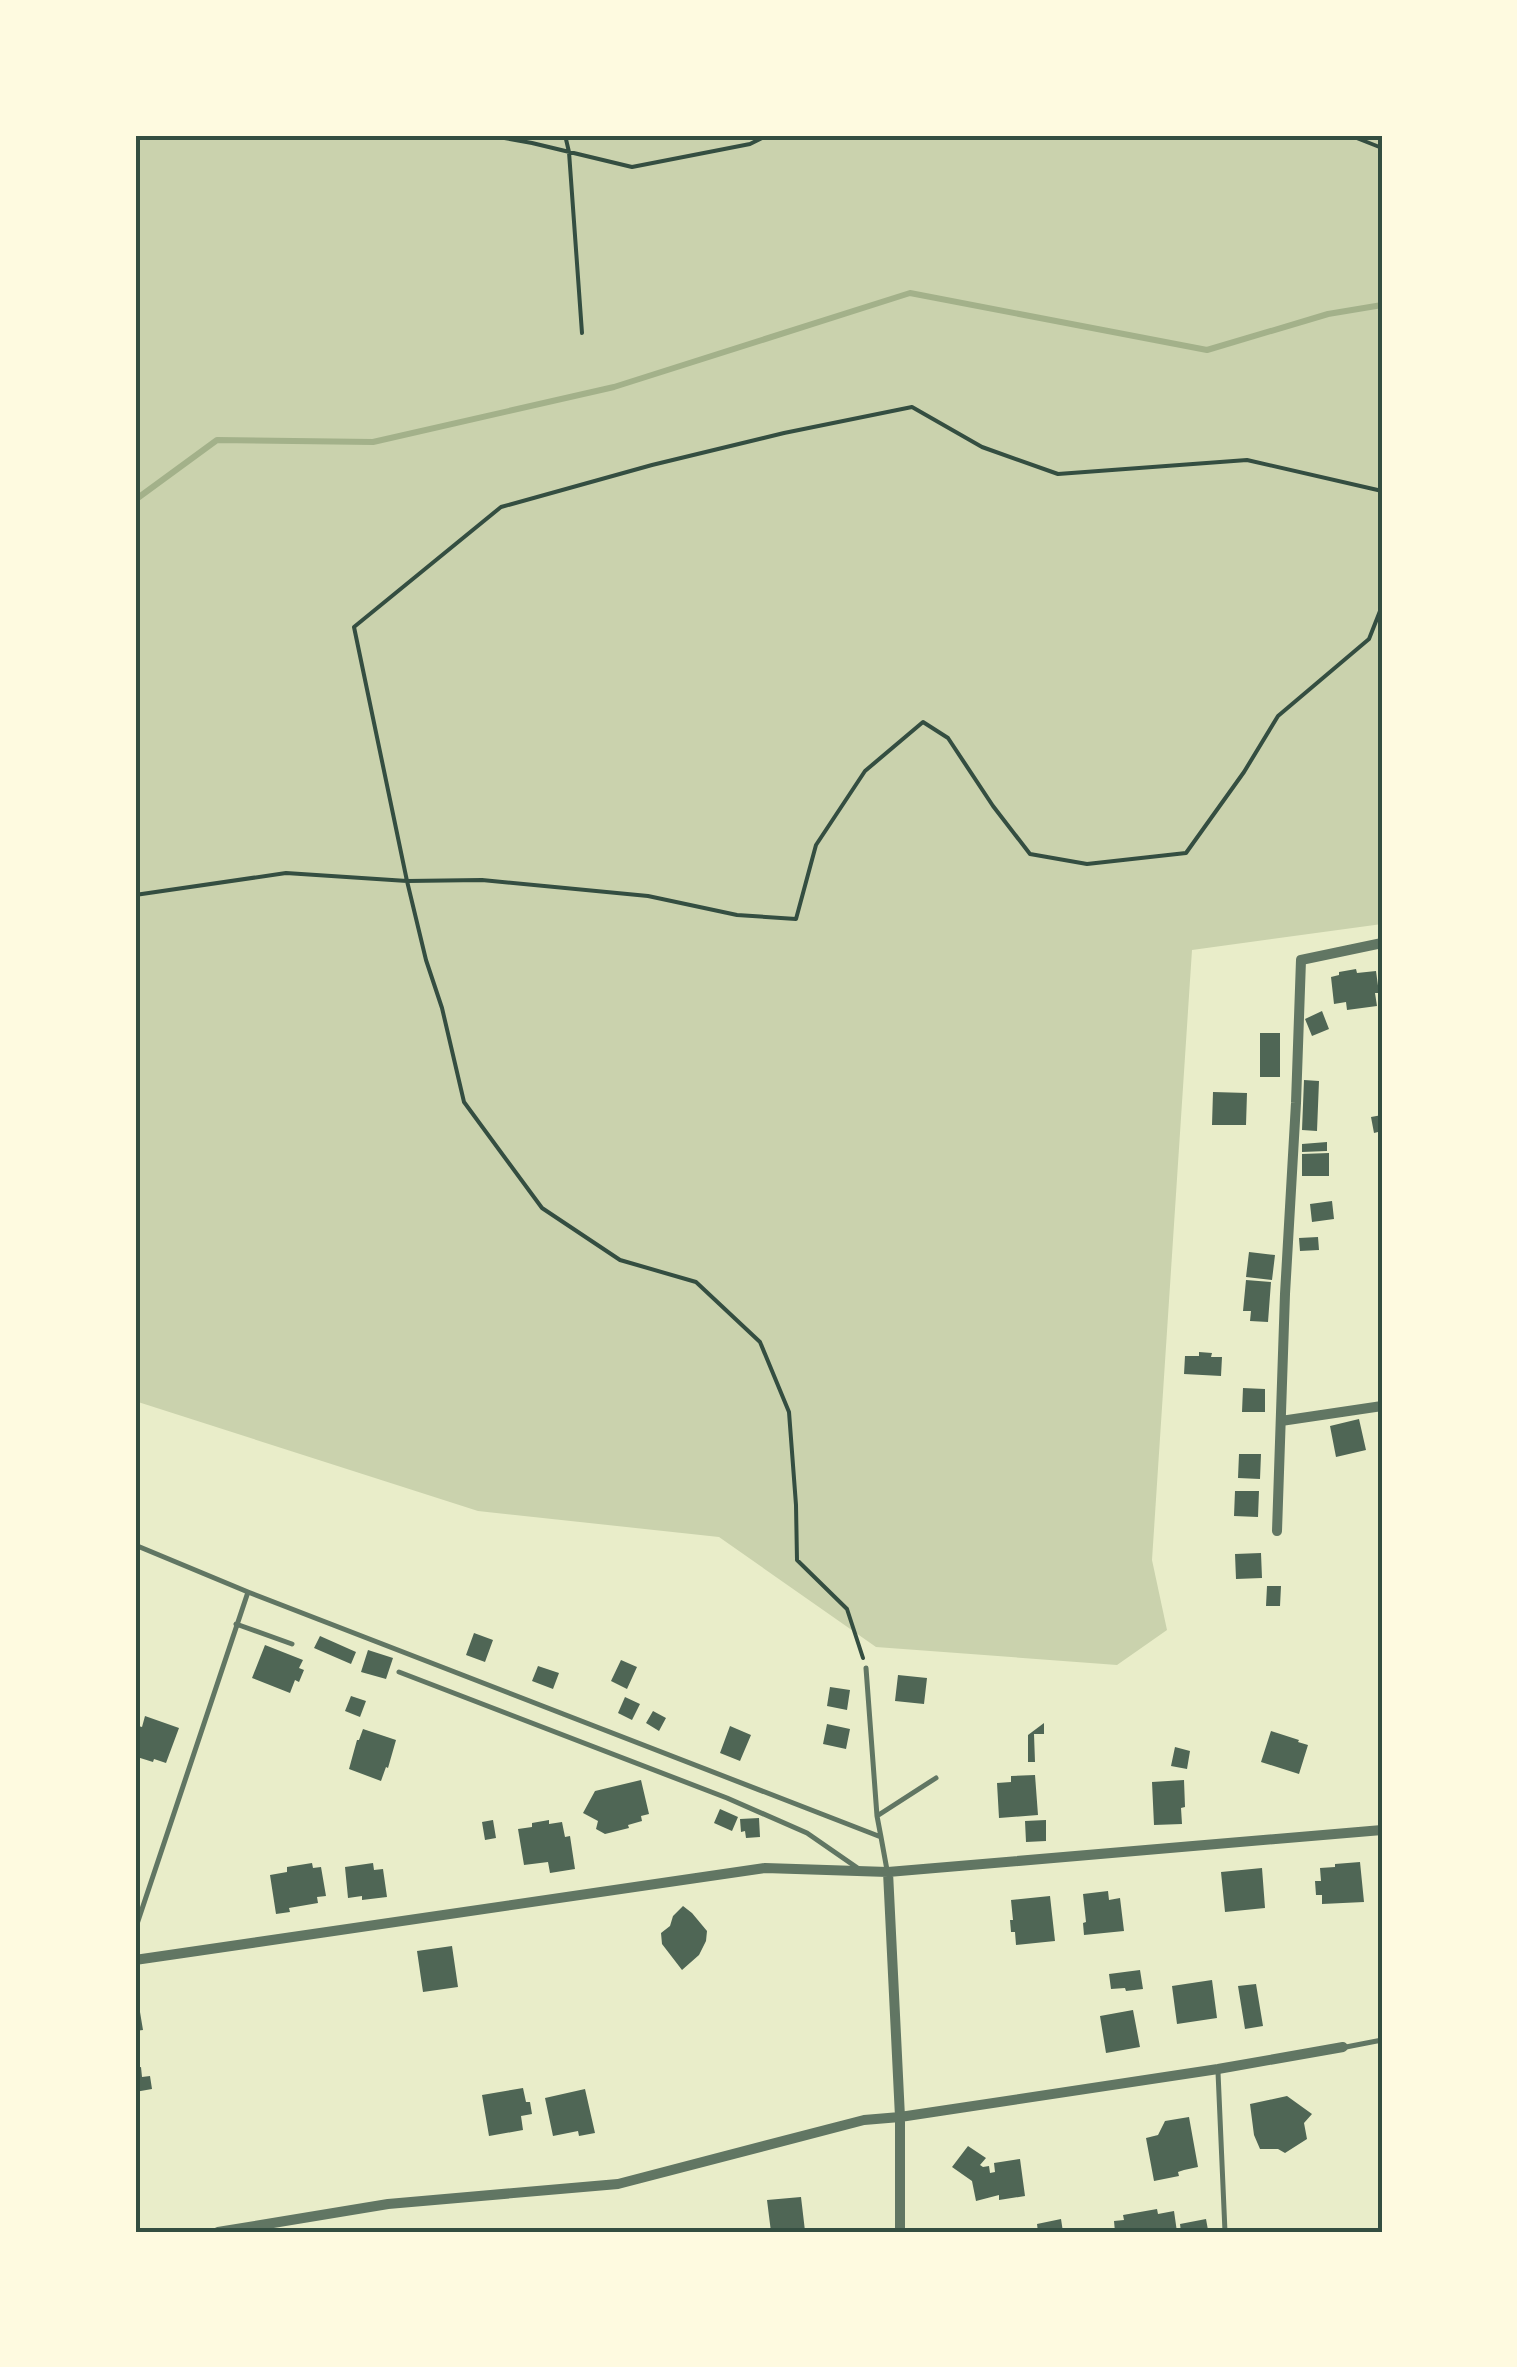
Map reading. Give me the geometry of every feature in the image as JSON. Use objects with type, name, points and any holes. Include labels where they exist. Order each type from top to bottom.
[{"type":"street","points":[[1277,1531],[1301,960],[1382,943]]},
{"type":"street","points":[[1281,1421],[1382,1406]]},
{"type":"street","points":[[135,1960],[765,1868],[888,1872],[1382,1830]]},
{"type":"street","points":[[888,1872],[900,2117],[900,2232]]},
{"type":"street","points":[[218,2232],[388,2204],[618,2184],[864,2120],[1344,2047]]},
{"type":"lane","points":[[135,1545],[881,1838]]},
{"type":"lane","points":[[135,1930],[248,1592]]},
{"type":"lane","points":[[236,1624],[292,1644]]},
{"type":"lane","points":[[866,1668],[877,1816],[888,1872]]},
{"type":"lane","points":[[399,1672],[726,1798],[807,1834],[862,1872]]},
{"type":"lane","points":[[877,1816],[936,1778]]},
{"type":"lane","points":[[1344,2047],[1382,2040]]},
{"type":"lane","points":[[1218,2069],[1225,2232]]},
{"type":"path","points":[[487,135],[632,167],[750,144],[768,135]]},
{"type":"path","points":[[565,135],[582,333]]},
{"type":"path","points":[[1349,135],[1382,148]]},
{"type":"path","points":[[866,1668],[847,1609],[797,1560],[789,1412],[760,1342],[696,1282],[620,1260],[542,1208],[464,1102],[406,881],[354,626],[501,508],[765,437],[912,407],[982,447],[1058,474],[1246,460],[1382,491]]},
{"type":"path","points":[[135,895],[286,872],[406,881],[482,880],[648,896],[737,915],[796,919],[816,844],[865,771],[923,722],[948,738],[1030,854],[1088,864],[1186,852],[1244,772],[1278,716],[1369,639],[1382,606]]},
{"type":"green space","points":[[135,135],[1382,135],[1382,924],[1192,950],[1152,1560],[1167,1630],[1117,1665],[876,1647],[719,1537],[478,1511],[135,1401]]},
{"type":"building","points":[[1356,969],[1357,973],[1376,971],[1377,1006],[1347,1010],[1346,1002],[1334,1004],[1331,977]]},
{"type":"building","points":[[1322,1011],[1329,1029],[1312,1036],[1305,1019]]},
{"type":"building","points":[[1260,1033],[1280,1033],[1280,1077],[1260,1077]]},
{"type":"building","points":[[1304,1080],[1319,1081],[1317,1131],[1302,1130]]},
{"type":"building","points":[[1213,1092],[1247,1093],[1246,1125],[1212,1125]]},
{"type":"building","points":[[1382,1115],[1382,1131],[1374,1133],[1371,1117]]},
{"type":"building","points":[[1327,1142],[1327,1151],[1302,1152],[1302,1144]]},
{"type":"building","points":[[1329,1153],[1329,1176],[1302,1176],[1302,1154]]},
{"type":"building","points":[[1332,1201],[1334,1219],[1312,1222],[1310,1204]]},
{"type":"building","points":[[1318,1237],[1319,1250],[1300,1251],[1299,1238]]},
{"type":"building","points":[[1249,1252],[1275,1255],[1272,1280],[1246,1277]]},
{"type":"building","points":[[1246,1280],[1271,1282],[1268,1322],[1250,1321],[1251,1311],[1243,1311]]},
{"type":"building","points":[[1199,1352],[1222,1357],[1221,1376],[1184,1374],[1185,1356],[1199,1356]]},
{"type":"building","points":[[1243,1388],[1265,1389],[1265,1412],[1242,1412]]},
{"type":"building","points":[[1359,1419],[1366,1450],[1336,1457],[1330,1426]]},
{"type":"building","points":[[1239,1454],[1261,1454],[1260,1479],[1238,1478]]},
{"type":"building","points":[[1235,1491],[1259,1491],[1258,1517],[1234,1516]]},
{"type":"building","points":[[1261,1553],[1262,1578],[1236,1579],[1235,1554]]},
{"type":"building","points":[[1267,1586],[1281,1586],[1280,1606],[1266,1606]]},
{"type":"building","points":[[474,1633],[493,1640],[485,1662],[466,1655]]},
{"type":"building","points":[[320,1636],[356,1652],[351,1664],[314,1648]]},
{"type":"building","points":[[265,1645],[303,1660],[299,1668],[304,1670],[290,1693],[252,1678]]},
{"type":"building","points":[[368,1650],[393,1658],[386,1679],[361,1672]]},
{"type":"building","points":[[621,1660],[637,1667],[627,1689],[611,1681]]},
{"type":"building","points":[[538,1666],[559,1673],[553,1689],[532,1681]]},
{"type":"building","points":[[898,1675],[927,1678],[924,1704],[895,1701]]},
{"type":"building","points":[[830,1687],[850,1690],[847,1710],[827,1706]]},
{"type":"building","points":[[351,1696],[366,1701],[360,1717],[345,1711]]},
{"type":"building","points":[[625,1697],[640,1704],[632,1720],[618,1713]]},
{"type":"building","points":[[653,1711],[666,1718],[659,1731],[646,1723]]},
{"type":"building","points":[[145,1716],[179,1728],[166,1763],[137,1757],[135,1725],[142,1727]]},
{"type":"building","points":[[1044,1723],[1044,1734],[1034,1734],[1035,1762],[1028,1762],[1028,1735]]},
{"type":"building","points":[[827,1724],[850,1729],[846,1749],[823,1744]]},
{"type":"building","points":[[730,1726],[751,1735],[740,1761],[720,1753]]},
{"type":"building","points":[[363,1729],[396,1740],[381,1781],[349,1769]]},
{"type":"building","points":[[1271,1731],[1308,1745],[1299,1774],[1261,1762]]},
{"type":"building","points":[[1175,1747],[1190,1751],[1187,1769],[1171,1766]]},
{"type":"building","points":[[1035,1775],[1038,1815],[999,1818],[997,1783],[1011,1782],[1011,1776]]},
{"type":"building","points":[[641,1780],[649,1814],[641,1816],[642,1821],[605,1834],[596,1829],[598,1821],[583,1813],[595,1791]]},
{"type":"building","points":[[1184,1780],[1182,1824],[1154,1825],[1152,1782]]},
{"type":"building","points":[[720,1809],[738,1817],[732,1831],[714,1823]]},
{"type":"building","points":[[759,1818],[760,1837],[746,1838],[740,1819]]},
{"type":"building","points":[[493,1820],[496,1838],[485,1840],[482,1822]]},
{"type":"building","points":[[549,1820],[549,1824],[562,1822],[565,1837],[570,1836],[575,1869],[550,1873],[548,1862],[524,1865],[518,1829]]},
{"type":"building","points":[[1046,1820],[1046,1841],[1026,1842],[1025,1821]]},
{"type":"building","points":[[1360,1862],[1364,1902],[1322,1904],[1322,1895],[1316,1895],[1315,1881],[1321,1881],[1320,1868]]},
{"type":"building","points":[[312,1863],[313,1868],[321,1867],[326,1896],[317,1897],[318,1903],[276,1914],[270,1875],[287,1872],[287,1867]]},
{"type":"building","points":[[373,1863],[374,1870],[383,1869],[387,1897],[348,1898],[345,1867]]},
{"type":"building","points":[[1262,1868],[1265,1908],[1225,1912],[1221,1872]]},
{"type":"building","points":[[1108,1891],[1109,1900],[1120,1898],[1124,1931],[1084,1935],[1083,1894]]},
{"type":"building","points":[[1050,1896],[1055,1941],[1016,1945],[1015,1932],[1011,1932],[1011,1900]]},
{"type":"building","points":[[683,1906],[707,1931],[699,1955],[682,1970],[662,1944],[661,1933]]},
{"type":"building","points":[[452,1946],[458,1987],[423,1992],[417,1951]]},
{"type":"building","points":[[1140,1970],[1143,1989],[1111,1989],[1109,1974]]},
{"type":"building","points":[[1212,1980],[1217,2018],[1177,2024],[1172,1986]]},
{"type":"building","points":[[1256,1984],[1263,2026],[1245,2029],[1238,1986]]},
{"type":"building","points":[[138,2000],[143,2030],[135,2031],[135,2001]]},
{"type":"building","points":[[1133,2010],[1140,2047],[1106,2053],[1100,2016]]},
{"type":"building","points":[[141,2067],[142,2077],[150,2076],[152,2089],[135,2092],[135,2068]]},
{"type":"building","points":[[523,2088],[532,2114],[521,2116],[523,2130],[489,2136],[482,2095]]},
{"type":"building","points":[[585,2089],[595,2133],[579,2136],[578,2131],[553,2136],[545,2098]]},
{"type":"building","points":[[1287,2096],[1312,2114],[1304,2123],[1307,2139],[1285,2153],[1260,2149],[1250,2104]]},
{"type":"building","points":[[1189,2117],[1198,2167],[1154,2181],[1146,2138],[1158,2135],[1165,2121]]},
{"type":"building","points":[[968,2146],[986,2158],[980,2165],[989,2166],[990,2173],[995,2172],[994,2163],[1020,2159],[1025,2196],[999,2200],[999,2195],[976,2201],[972,2181],[952,2167]]},
{"type":"building","points":[[801,2197],[805,2231],[771,2232],[767,2200]]},
{"type":"building","points":[[1157,2209],[1158,2214],[1174,2211],[1177,2232],[1115,2232],[1114,2221],[1124,2220],[1123,2215]]},
{"type":"building","points":[[1061,2219],[1063,2232],[1038,2232],[1037,2224]]},
{"type":"building","points":[[1206,2219],[1208,2230],[1181,2232],[1180,2224]]},
{"type":"waterway","points":[[135,500],[217,440],[373,442],[614,387],[910,293],[1207,350],[1328,314],[1382,305]]}]
